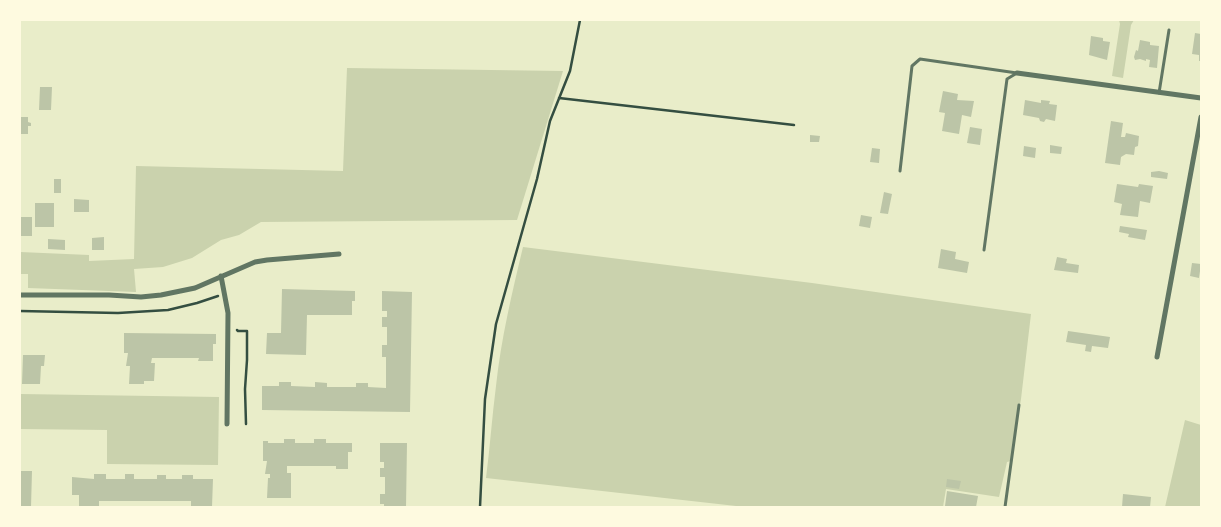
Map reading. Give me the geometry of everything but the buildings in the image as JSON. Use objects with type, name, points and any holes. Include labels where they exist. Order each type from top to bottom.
[{"type":"street","points":[[1016,73],[1159,94],[1201,98]]},
{"type":"street","points":[[1157,357],[1201,117]]},
{"type":"street","points":[[20,295],[141,297],[161,295],[195,288],[255,262],[322,254],[339,254]]},
{"type":"street","points":[[221,276],[228,314],[227,424]]},
{"type":"lane","points":[[1159,94],[1170,30]]},
{"type":"lane","points":[[900,171],[912,66],[920,59],[1016,73]]},
{"type":"lane","points":[[984,250],[1007,79],[1016,73]]},
{"type":"lane","points":[[1005,507],[1020,405]]},
{"type":"path","points":[[480,507],[485,399],[496,324],[537,179],[550,121],[570,71],[580,20]]},
{"type":"path","points":[[559,98],[794,125]]},
{"type":"path","points":[[20,311],[118,313],[168,310],[197,304],[225,293]]},
{"type":"path","points":[[237,323],[238,331],[247,332],[246,424]]},
{"type":"green space","points":[[1119,20],[1134,20],[1131,25],[1123,78],[1112,76]]},
{"type":"green space","points":[[347,68],[563,71],[517,220],[261,222],[239,235],[221,240],[192,258],[163,267],[134,269],[136,292],[28,288],[28,274],[20,274],[20,252],[89,255],[89,261],[134,259],[136,166],[343,171]]},
{"type":"green space","points":[[523,247],[812,283],[1031,314],[1021,399],[1011,461],[1007,462],[999,497],[946,489],[943,507],[745,507],[486,478],[501,351]]},
{"type":"green space","points":[[20,394],[219,397],[218,465],[107,464],[107,430],[20,429]]},
{"type":"green space","points":[[1185,420],[1201,425],[1201,507],[1165,507]]}]
